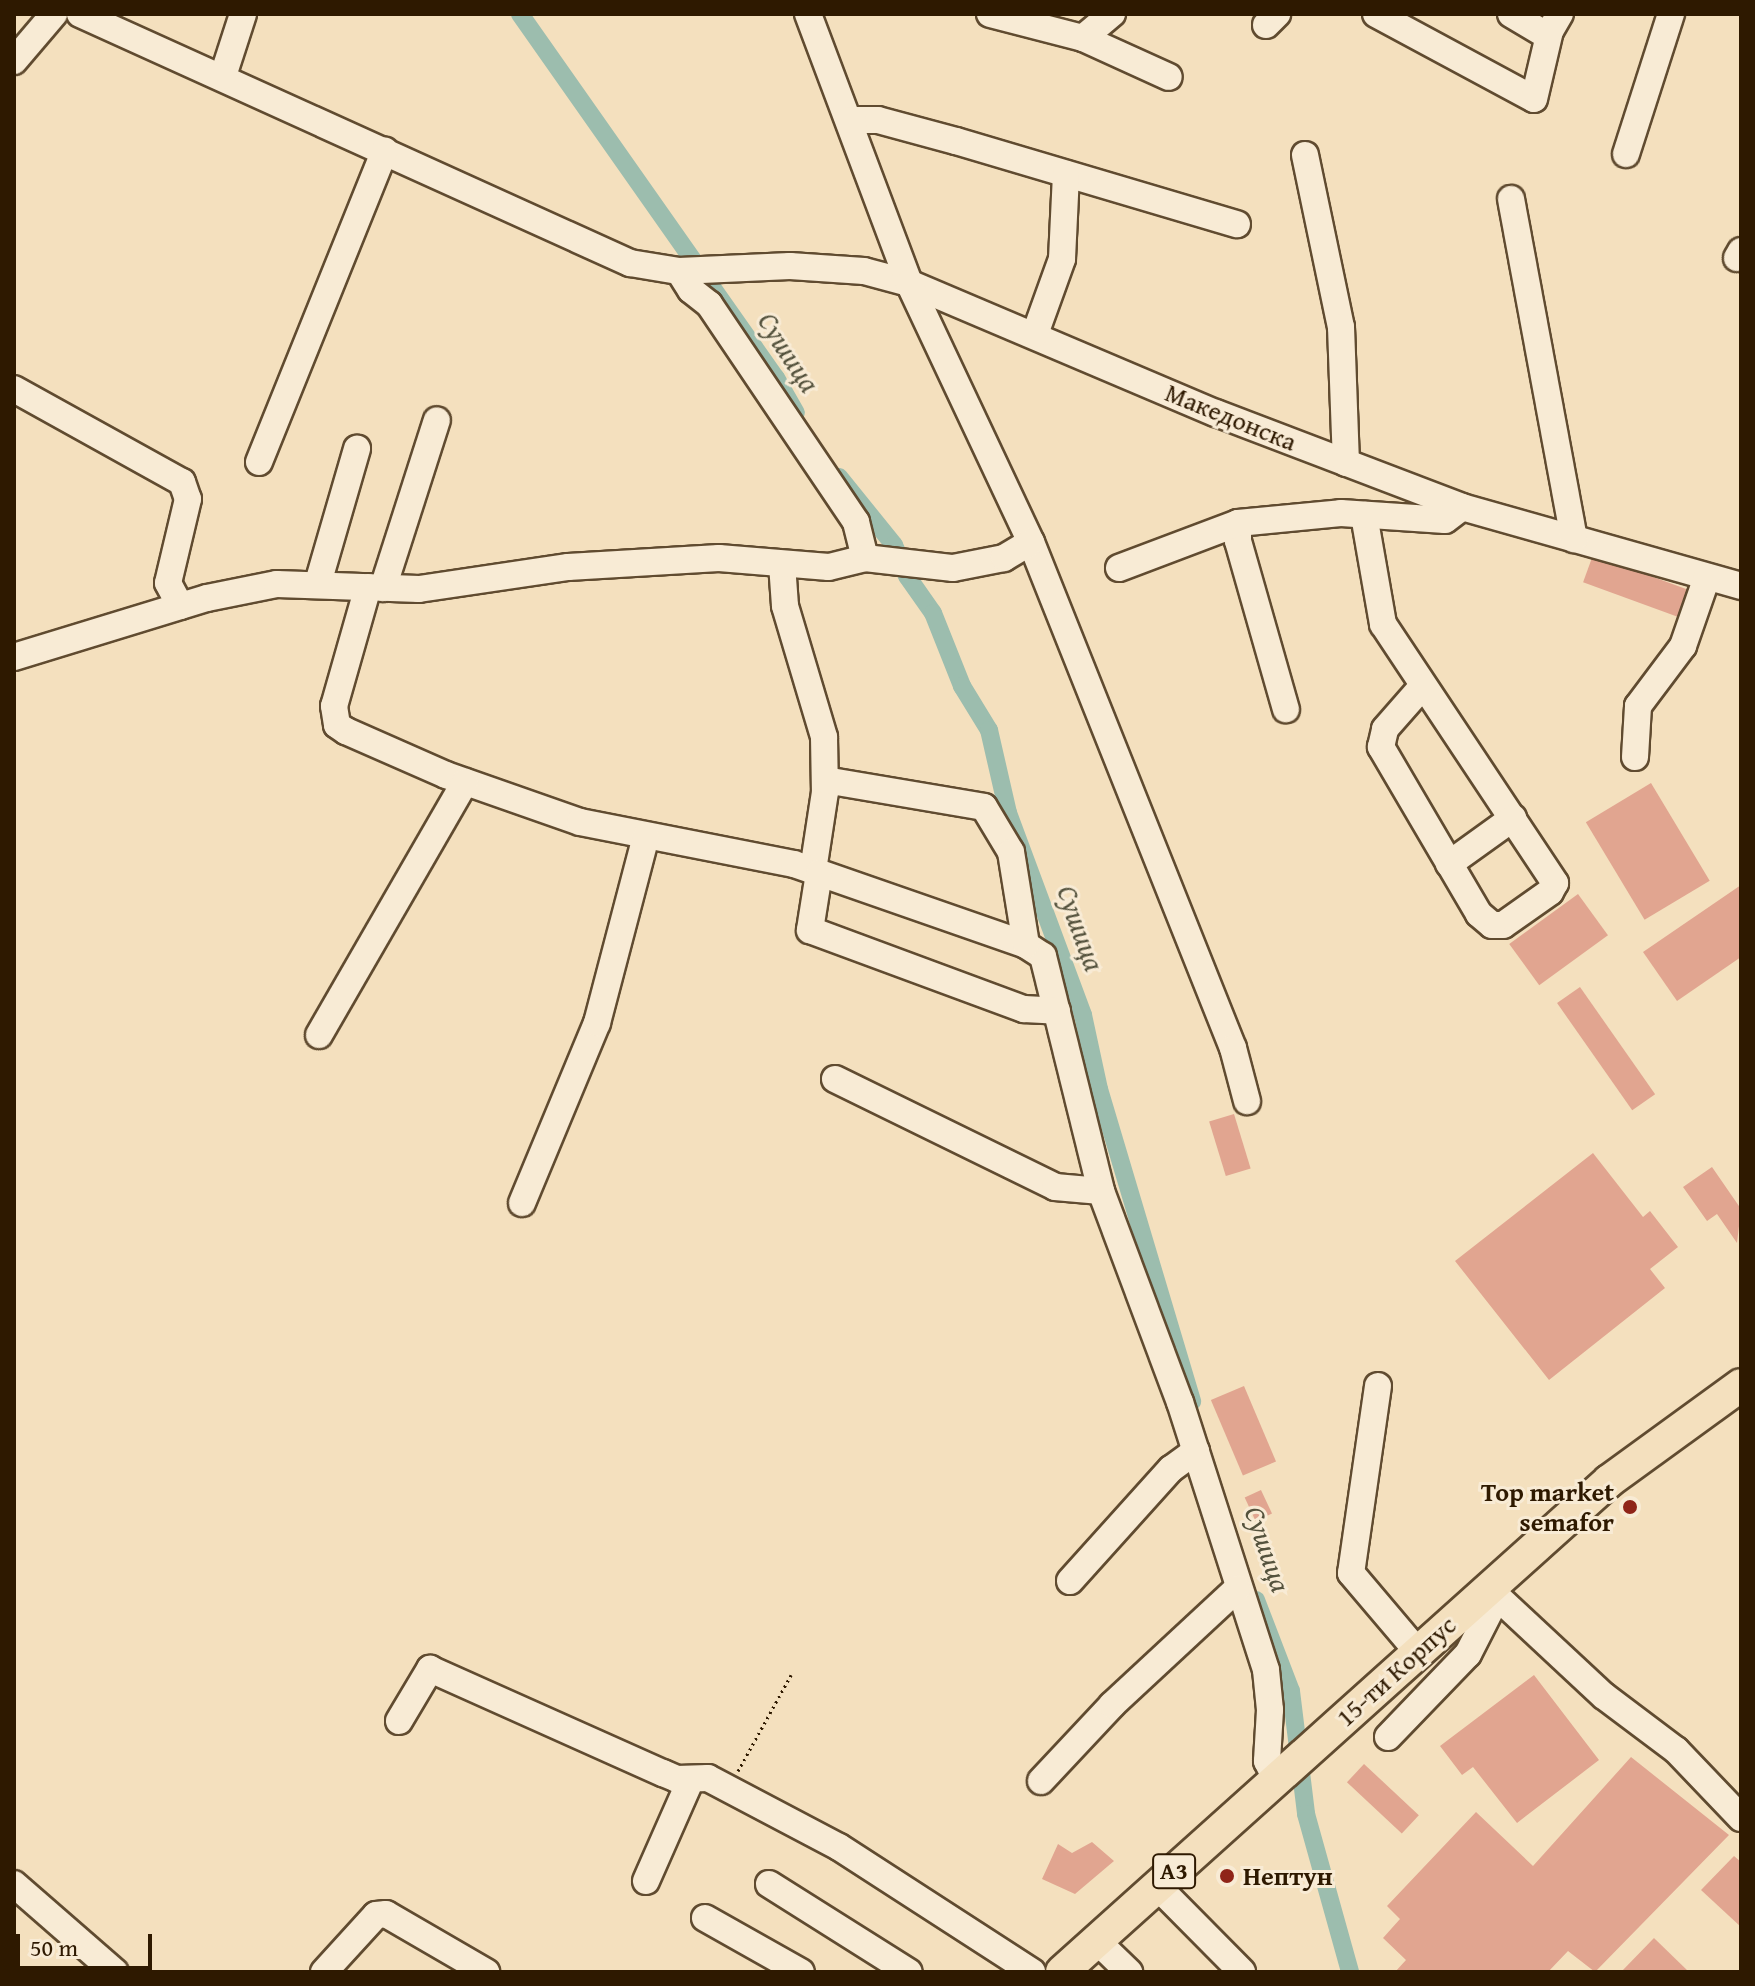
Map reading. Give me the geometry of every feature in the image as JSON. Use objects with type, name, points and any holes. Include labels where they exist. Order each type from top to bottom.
[{"type":"main road","name":"15-ти Корпус","points":[[1062,1972],[1418,1652],[1492,1592],[1609,1481],[1738,1396]]},
{"type":"street","points":[[14,61],[54,14]]},
{"type":"street","name":"Македонска","points":[[80,14],[223,76],[630,263],[679,271],[723,268],[864,271],[909,283],[1346,463],[1462,507],[1741,586]]},
{"type":"street","points":[[223,76],[243,14]]},
{"type":"street","points":[[808,14],[909,283],[1031,542],[1233,1048],[1247,1101]]},
{"type":"street","points":[[990,14],[1083,38],[1169,77]]},
{"type":"street","points":[[1083,38],[1112,14]]},
{"type":"street","points":[[1376,14],[1527,98],[1534,99],[1554,25],[1511,14]]},
{"type":"street","points":[[1626,154],[1671,14]]},
{"type":"street","points":[[850,120],[878,120],[1237,224]]},
{"type":"street","points":[[259,462],[385,150]]},
{"type":"street","points":[[1305,155],[1341,327],[1346,463]]},
{"type":"street","points":[[1035,334],[1062,259],[1066,174]]},
{"type":"street","points":[[1511,199],[1574,539]]},
{"type":"street","points":[[679,271],[691,290],[709,304],[856,522],[888,560]]},
{"type":"street","points":[[14,389],[182,482],[187,508],[168,583],[180,606]]},
{"type":"street","points":[[437,420],[338,685],[337,725],[465,782],[580,822],[816,872],[1026,945],[1047,962],[1101,1191],[1196,1451],[1237,1589],[1266,1670],[1270,1710],[1267,1761],[1281,1775]]},
{"type":"street","points":[[318,583],[357,449]]},
{"type":"street","points":[[1119,568],[1238,523],[1364,515],[1445,520],[1462,507]]},
{"type":"street","points":[[1364,515],[1383,624],[1421,688],[1555,883],[1515,917],[1492,925],[1479,914],[1381,747],[1385,729],[1421,688]]},
{"type":"street","points":[[1238,523],[1238,541],[1286,709]]},
{"type":"street","points":[[14,657],[180,606],[277,584],[318,583],[376,588],[450,586],[653,559],[719,558],[829,567],[888,560],[942,568],[981,566],[1031,542]]},
{"type":"street","points":[[782,564],[789,621],[824,737],[825,780],[810,930],[1024,1009],[1057,1011]]},
{"type":"street","points":[[1635,757],[1638,706],[1683,646],[1707,577]]},
{"type":"street","points":[[825,780],[984,807],[1011,852],[1026,945]]},
{"type":"street","points":[[319,1035],[465,782]]},
{"type":"street","points":[[1449,864],[1513,818]]},
{"type":"street","points":[[522,1203],[597,1023],[646,836]]},
{"type":"street","points":[[835,1079],[1042,1181],[1072,1191],[1101,1191]]},
{"type":"street","points":[[1378,1386],[1351,1573],[1418,1652]]},
{"type":"street","points":[[1070,1581],[1171,1469],[1196,1451]]},
{"type":"street","points":[[1041,1781],[1112,1705],[1237,1589]]},
{"type":"street","points":[[1388,1737],[1468,1654],[1492,1592],[1604,1696],[1676,1750],[1741,1818]]},
{"type":"street","points":[[399,1721],[430,1669],[663,1773],[691,1779],[708,1778],[839,1847],[1032,1972]]},
{"type":"street","points":[[646,1881],[691,1779]]},
{"type":"street","points":[[14,1884],[115,1972]]},
{"type":"street","points":[[769,1884],[909,1972]]},
{"type":"street","points":[[1157,1886],[1242,1972]]},
{"type":"street","points":[[324,1972],[376,1915],[386,1914],[486,1972]]},
{"type":"street","points":[[705,1918],[801,1972]]},
{"type":"street","points":[[1097,1941],[1129,1972]]},
{"type":"path","points":[[728,1788],[791,1675]]},
{"type":"building","points":[[1593,555],[1689,590],[1679,617],[1583,582]]},
{"type":"building","points":[[1651,783],[1710,881],[1645,920],[1586,822]]},
{"type":"building","points":[[1741,885],[1741,957],[1677,1001],[1643,952]]},
{"type":"building","points":[[1578,894],[1608,935],[1539,985],[1509,944]]},
{"type":"building","points":[[1580,987],[1655,1094],[1632,1110],[1557,1003]]},
{"type":"building","points":[[1234,1114],[1251,1169],[1226,1176],[1209,1122]]},
{"type":"building","points":[[1593,1153],[1643,1217],[1650,1211],[1678,1247],[1650,1269],[1665,1288],[1549,1380],[1455,1261]]},
{"type":"building","points":[[1712,1167],[1741,1209],[1737,1243],[1717,1214],[1707,1221],[1683,1187]]},
{"type":"building","points":[[1244,1386],[1276,1461],[1243,1476],[1211,1400]]},
{"type":"building","points":[[1261,1490],[1272,1514],[1256,1521],[1245,1498]]},
{"type":"building","points":[[1534,1675],[1599,1760],[1517,1823],[1473,1767],[1462,1775],[1440,1746]]},
{"type":"building","points":[[1631,1757],[1729,1835],[1595,1972],[1568,1951],[1548,1972],[1395,1972],[1406,1960],[1383,1938],[1400,1919],[1387,1906],[1476,1812],[1533,1866]]},
{"type":"building","points":[[1364,1764],[1419,1815],[1402,1833],[1347,1782]]},
{"type":"building","points":[[1092,1842],[1114,1861],[1075,1894],[1042,1879],[1058,1844],[1072,1853]]},
{"type":"building","points":[[1734,1856],[1741,1862],[1741,1927],[1701,1890]]},
{"type":"building","points":[[1654,1938],[1689,1972],[1621,1972]]},
{"type":"waterway","name":"Сушица","points":[[520,14],[776,378],[796,413]]},
{"type":"waterway","name":"Сушица","points":[[839,477],[894,545],[907,576],[933,613],[962,686],[989,730],[1008,813],[1083,1015],[1099,1089],[1192,1401]]},
{"type":"waterway","name":"Сушица","points":[[1256,1600],[1291,1691],[1306,1814],[1350,1972]]},
{"type":"place","name":"Top market semafor","points":[[1630,1507]]},
{"type":"place","name":"Нептун","points":[[1227,1876]]}]
